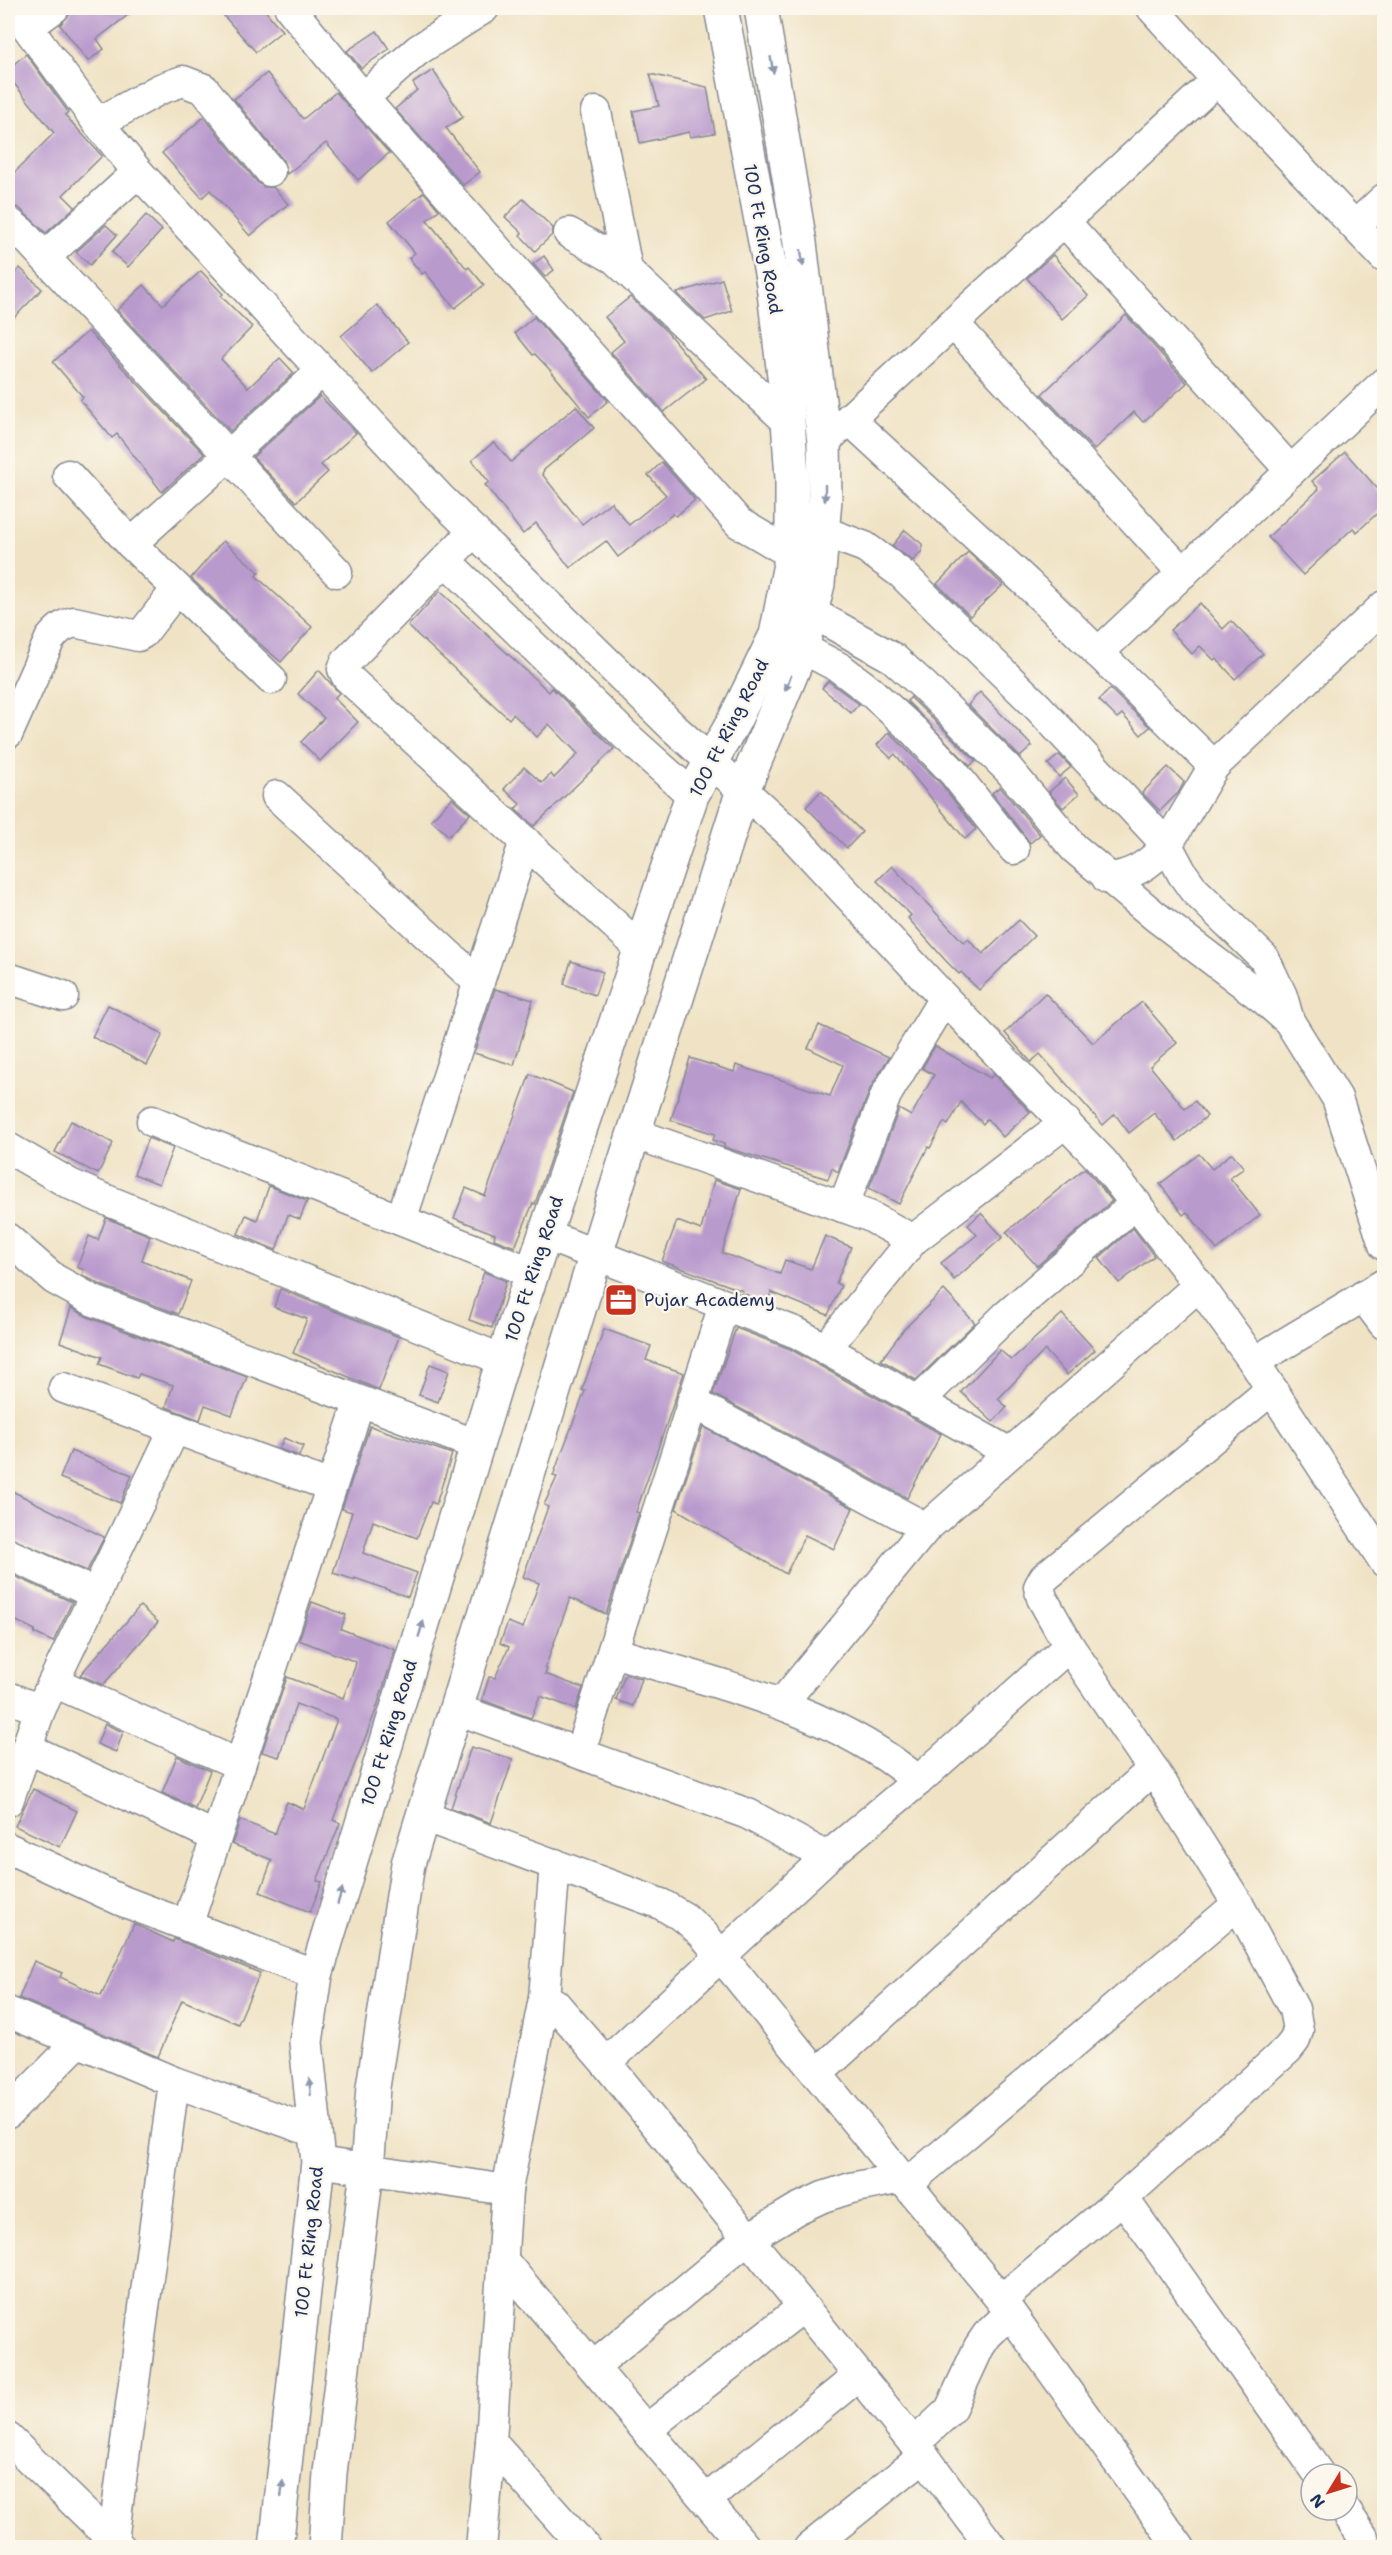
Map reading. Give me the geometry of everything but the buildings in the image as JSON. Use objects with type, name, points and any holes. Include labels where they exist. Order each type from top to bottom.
[{"type":"main road","name":"100 Ft Ring Road","points":[[325,2547],[330,2473],[367,2170],[373,2088],[408,1864],[633,1133],[743,790],[802,648],[818,584],[825,499],[824,442],[800,243],[766,10]]},
{"type":"main road","name":"100 Ft Ring Road","points":[[276,2547],[316,2147],[306,2042],[316,1974],[504,1360],[692,795],[734,721],[776,635],[792,554],[792,478],[773,285],[724,20]]},
{"type":"street","points":[[54,8],[20,17],[98,123],[138,172],[439,497],[711,762],[792,835],[944,998],[1103,1162],[1199,1285],[1254,1362],[1384,1561]]},
{"type":"street","points":[[290,8],[363,98],[739,523],[792,554]]},
{"type":"street","points":[[363,98],[418,50],[484,8]]},
{"type":"street","points":[[724,20],[766,10]]},
{"type":"street","points":[[1160,10],[1217,80],[1384,257]]},
{"type":"street","points":[[824,442],[1217,80]]},
{"type":"street","points":[[98,123],[160,89],[183,81],[204,89],[270,171]]},
{"type":"street","points":[[597,111],[627,269]]},
{"type":"street","points":[[45,257],[138,172]]},
{"type":"street","points":[[1356,225],[1384,199]]},
{"type":"street","points":[[1064,220],[1291,471]]},
{"type":"street","points":[[8,222],[45,257],[338,572]]},
{"type":"street","points":[[569,233],[615,259],[627,269],[788,422]]},
{"type":"street","points":[[953,323],[1183,573]]},
{"type":"street","points":[[131,544],[322,371]]},
{"type":"street","points":[[1098,653],[1384,383]]},
{"type":"street","points":[[849,419],[1027,583],[1214,766]]},
{"type":"street","points":[[68,475],[131,544],[272,679]]},
{"type":"street","points":[[474,531],[346,662],[343,669],[348,677],[642,949]]},
{"type":"street","points":[[822,531],[865,547],[902,574],[1038,707],[1167,845],[1194,890],[1264,958],[1282,996],[1289,1021],[1337,1098],[1384,1245]]},
{"type":"street","points":[[446,561],[625,735],[692,795]]},
{"type":"street","points":[[8,733],[50,639],[56,632],[74,622],[138,636],[143,633],[177,589]]},
{"type":"street","points":[[1107,878],[1122,877],[1137,871],[1156,857],[1167,845],[1214,766],[1384,606]]},
{"type":"street","points":[[811,612],[893,658],[1008,769],[1074,848],[1107,878],[1264,999],[1289,1021]]},
{"type":"street","points":[[802,648],[847,674],[914,731],[954,773],[1014,849]]},
{"type":"street","points":[[277,796],[479,983]]},
{"type":"street","points":[[401,1220],[525,841]]},
{"type":"street","points":[[8,978],[63,996]]},
{"type":"street","points":[[843,1207],[886,1095],[944,998]]},
{"type":"street","points":[[152,1121],[533,1273]]},
{"type":"street","points":[[826,1348],[913,1240],[1066,1122]]},
{"type":"street","points":[[633,1133],[883,1222],[913,1240]]},
{"type":"street","points":[[8,1148],[70,1184],[99,1197],[504,1360]]},
{"type":"street","points":[[918,1402],[1006,1316],[1136,1203]]},
{"type":"street","points":[[545,1235],[796,1333],[1010,1453]]},
{"type":"street","points":[[8,1239],[54,1279],[94,1301],[477,1445]]},
{"type":"street","points":[[783,1703],[926,1528],[1199,1285]]},
{"type":"street","points":[[1254,1362],[1374,1290],[1384,1324]]},
{"type":"street","points":[[580,1752],[724,1305]]},
{"type":"street","points":[[64,1388],[332,1486]]},
{"type":"street","points":[[809,2547],[919,2450],[950,2410],[979,2347],[1006,2306],[1288,2049],[1295,2040],[1298,2030],[1294,2009],[1238,1904],[1153,1769],[1069,1646],[1042,1598],[1039,1587],[1044,1578],[1272,1389]]},
{"type":"street","points":[[187,1926],[359,1402]]},
{"type":"street","points":[[692,1402],[926,1528]]},
{"type":"street","points":[[8,1801],[40,1710],[175,1428]]},
{"type":"street","points":[[8,1554],[96,1594]]},
{"type":"street","points":[[606,2063],[827,1857],[918,1781],[1069,1646]]},
{"type":"street","points":[[613,1652],[783,1703],[883,1753],[918,1781]]},
{"type":"street","points":[[54,1682],[240,1765]]},
{"type":"street","points":[[8,1697],[40,1710]]},
{"type":"street","points":[[456,1709],[748,1814],[827,1857]]},
{"type":"street","points":[[27,1748],[216,1837]]},
{"type":"street","points":[[817,2074],[1153,1769]]},
{"type":"street","points":[[423,1816],[661,1904],[685,1918],[721,1954],[1006,2306],[1180,2547]]},
{"type":"street","points":[[8,1848],[120,1900],[316,1974]]},
{"type":"street","points":[[481,2547],[491,2442],[507,2190],[544,1998],[555,1864]]},
{"type":"street","points":[[593,2367],[747,2239],[797,2209],[851,2188],[904,2181],[1238,1904]]},
{"type":"street","points":[[544,1998],[555,2004],[606,2063],[919,2450],[992,2547]]},
{"type":"street","points":[[8,2012],[174,2082],[367,2170],[507,2190]]},
{"type":"street","points":[[8,2114],[77,2043]]},
{"type":"street","points":[[117,2544],[174,2082]]},
{"type":"street","points":[[1123,2198],[1310,2462]]},
{"type":"street","points":[[503,2261],[746,2547]]},
{"type":"street","points":[[647,2429],[803,2307]]},
{"type":"street","points":[[706,2500],[858,2376]]},
{"type":"street","points":[[8,2438],[117,2544]]},
{"type":"street","points":[[491,2442],[585,2547]]},
{"type":"street","points":[[1353,2522],[1363,2537],[1362,2547]]},
{"type":"place","name":"Pujar Academy","points":[[621,1300]]}]
